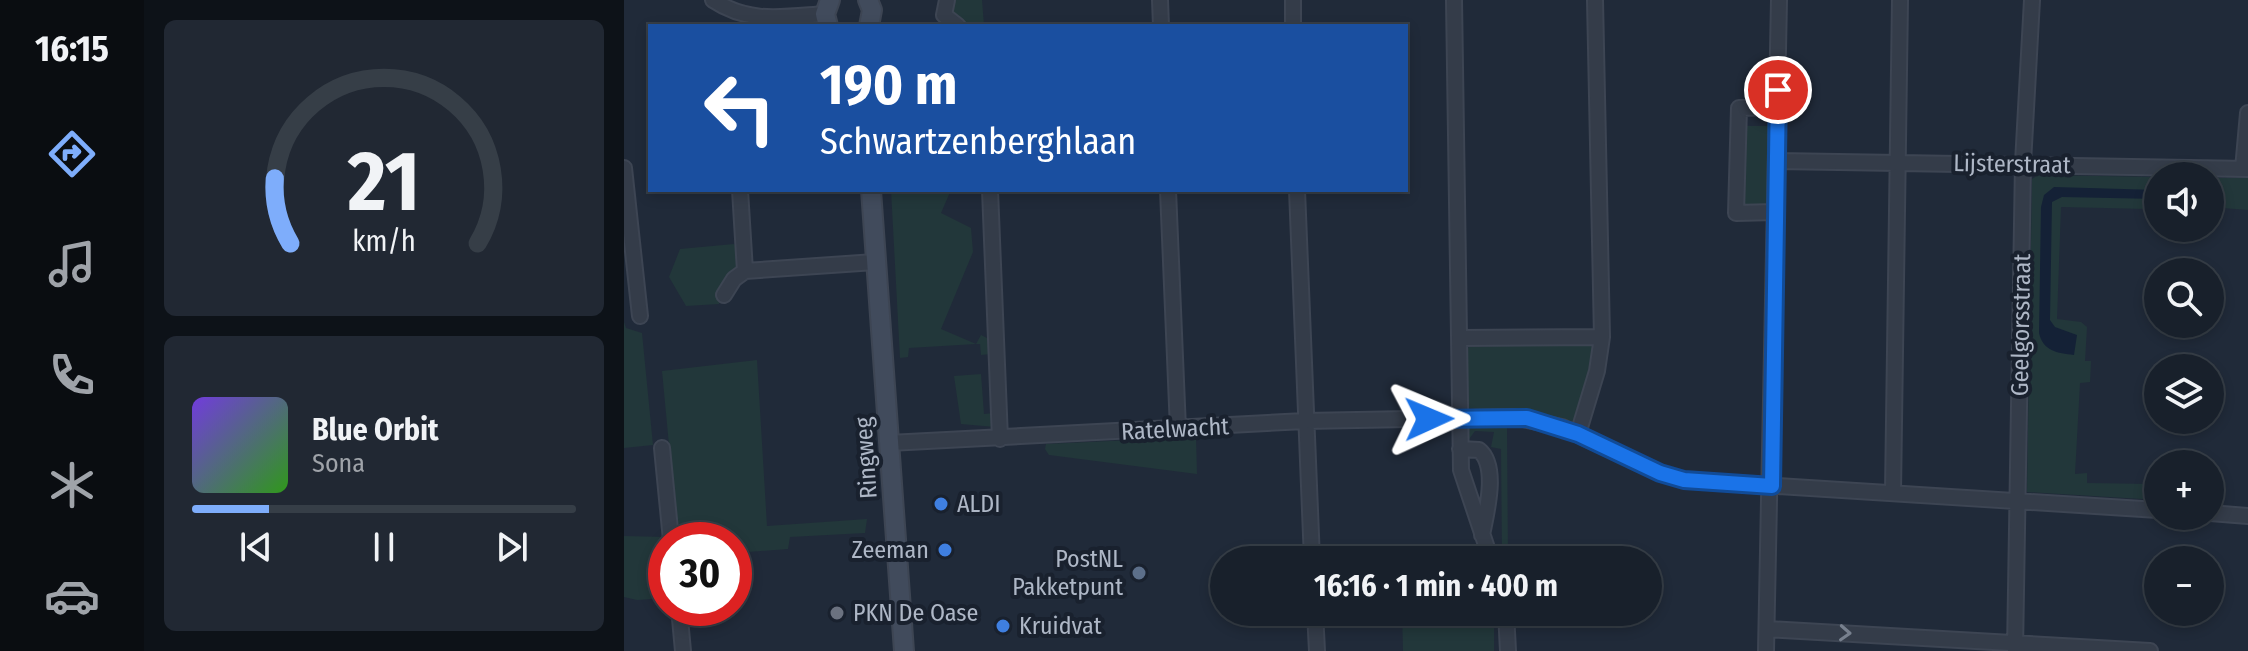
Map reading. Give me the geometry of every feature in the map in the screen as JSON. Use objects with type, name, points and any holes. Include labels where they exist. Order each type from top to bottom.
[{"type":"main road","points":[[868,0],[873,17],[870,24]]},
{"type":"main road","name":"Ringweg","points":[[871,192],[904,651]]},
{"type":"street","points":[[713,0],[758,23],[828,13]]},
{"type":"street","points":[[947,0],[944,15],[955,24]]},
{"type":"street","points":[[1160,0],[1161,24]]},
{"type":"street","points":[[1293,0],[1293,24]]},
{"type":"street","points":[[1454,0],[1461,338],[1460,449],[1465,486],[1486,546]]},
{"type":"street","points":[[1578,434],[1597,371],[1602,337],[1595,0]]},
{"type":"street","points":[[1766,651],[1772,486],[1779,0]]},
{"type":"street","points":[[1893,492],[1900,0]]},
{"type":"street","name":"Geelgorsstraat","points":[[2015,646],[2023,163],[2032,0]]},
{"type":"street","points":[[1775,212],[1736,213],[1739,108],[1777,107]]},
{"type":"street","points":[[2246,169],[2248,113]]},
{"type":"street","name":"Lijsterstraat","points":[[1776,161],[2246,169]]},
{"type":"street","points":[[624,168],[640,316]]},
{"type":"street","points":[[724,295],[745,271],[740,192]]},
{"type":"street","points":[[990,192],[1000,439]]},
{"type":"street","points":[[1168,192],[1178,429]]},
{"type":"street","points":[[1297,192],[1311,546]]},
{"type":"street","points":[[745,271],[875,262]]},
{"type":"street","points":[[1461,338],[1602,337]]},
{"type":"street","name":"Ratelwacht","points":[[889,443],[1305,421],[1527,418],[1578,434],[1660,473],[1684,480],[2144,509]]},
{"type":"street","points":[[662,448],[669,522]]},
{"type":"street","points":[[1460,449],[1479,450],[1486,461],[1488,496],[1482,535]]},
{"type":"street","points":[[2224,514],[2248,516]]},
{"type":"street","points":[[681,626],[683,651]]},
{"type":"street","points":[[1316,626],[1317,651]]},
{"type":"street","points":[[1507,626],[1508,651]]},
{"type":"street","points":[[1767,629],[2015,646],[2150,651]]},
{"type":"green space","points":[[954,0],[982,0],[984,24],[968,24],[952,17]]},
{"type":"green space","points":[[1745,126],[1773,126],[1770,206],[1743,206]]},
{"type":"green space","points":[[2038,175],[2144,177],[2144,209],[2061,207],[2057,319],[2081,322],[2087,327],[2085,361],[2091,361],[2090,382],[2080,383],[2075,474],[2087,473],[2087,483],[2144,484],[2144,499],[2027,492],[2032,179]]},
{"type":"green space","points":[[2224,178],[2248,178],[2248,210],[2224,208]]},
{"type":"green space","points":[[891,192],[950,192],[941,213],[971,228],[973,252],[941,329],[976,344],[909,348],[908,357],[900,358]]},
{"type":"green space","points":[[734,244],[738,260],[719,304],[686,306],[669,277],[680,249]]},
{"type":"green space","points":[[624,322],[626,328],[642,333],[653,445],[624,448]]},
{"type":"green space","points":[[981,335],[987,338],[991,354],[981,355],[980,344],[976,344]]},
{"type":"green space","points":[[1590,342],[1593,350],[1579,416],[1574,422],[1526,411],[1466,408],[1465,352],[1469,347]]},
{"type":"green space","points":[[757,360],[767,526],[867,519],[865,533],[790,537],[788,549],[752,552],[752,522],[676,522],[662,371]]},
{"type":"green space","points":[[981,374],[984,414],[994,413],[995,427],[961,424],[954,376]]},
{"type":"green space","points":[[1507,427],[1508,546],[1502,546],[1501,449],[1491,447],[1494,432],[1475,431],[1467,442],[1466,428]]},
{"type":"green space","points":[[1196,437],[1197,474],[1049,455],[1045,449],[1046,444]]},
{"type":"green space","points":[[624,536],[648,537],[648,599],[624,597]]},
{"type":"green space","points":[[1402,626],[1494,626],[1494,651],[1403,651]]},
{"type":"water","points":[[2054,187],[2144,190],[2144,199],[2062,197],[2052,202],[2050,320],[2055,327],[2077,335],[2074,355],[2047,347],[2039,333],[2041,207],[2044,195]]},
{"type":"place","name":"ALDI","points":[[941,504]]},
{"type":"place","name":"Zeeman","points":[[945,550]]},
{"type":"place","name":"PostNL Pakketpunt","points":[[1139,573]]},
{"type":"place","name":"PKN De Oase","points":[[837,613]]},
{"type":"place","name":"Kruidvat","points":[[1003,626]]},
{"type":"route","points":[[1429,419],[1527,418],[1562,427],[1660,473],[1684,480],[1772,486],[1778,90]]}]
